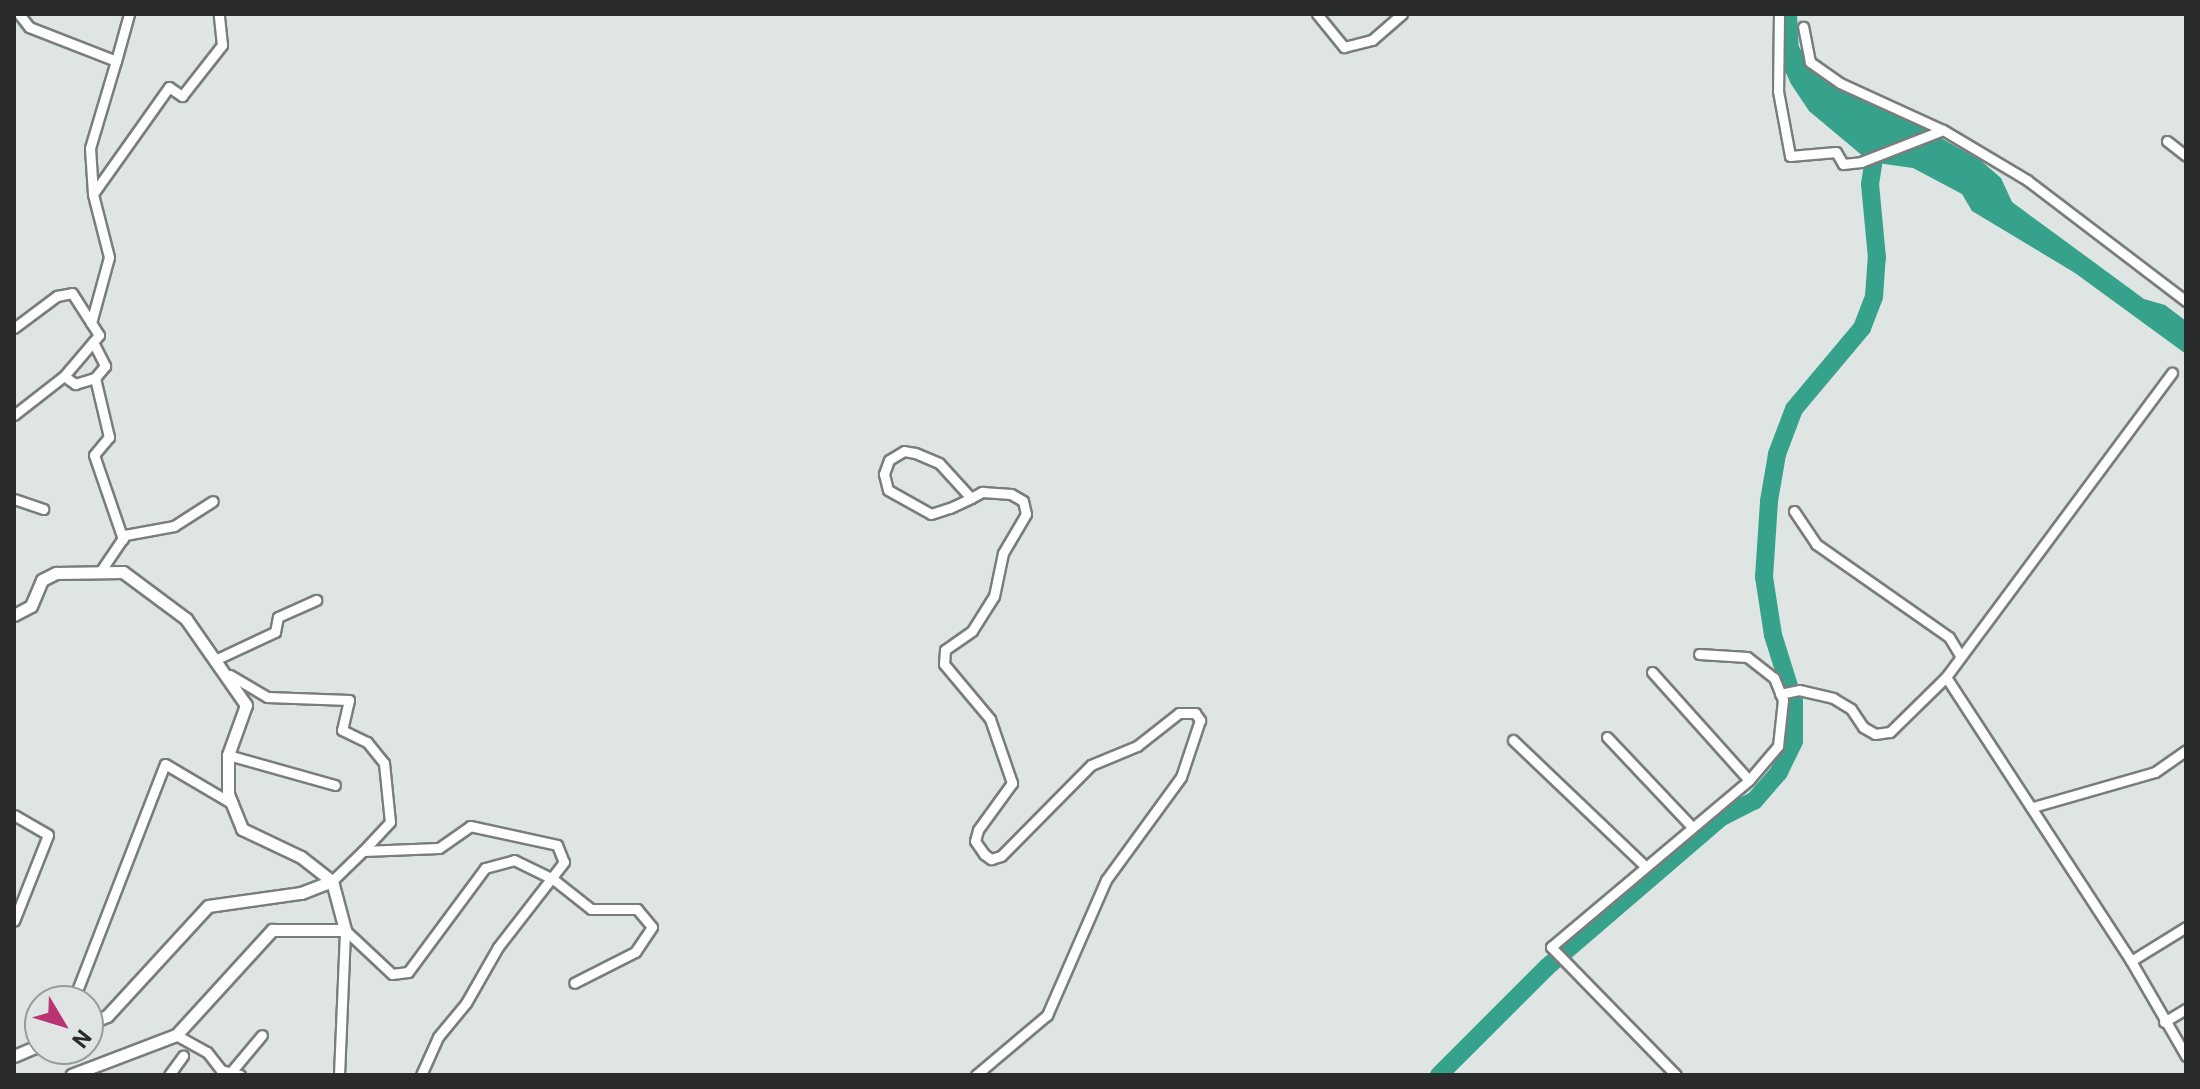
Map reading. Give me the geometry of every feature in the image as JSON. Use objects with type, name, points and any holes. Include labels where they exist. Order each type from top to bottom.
[{"type":"street","points":[[19,14],[29,27],[116,61]]},
{"type":"street","points":[[91,323],[109,257],[93,194],[90,148],[129,14]]},
{"type":"street","points":[[93,194],[169,87],[182,96],[222,45],[219,14]]},
{"type":"street","points":[[1317,14],[1344,47],[1372,40],[1402,14]]},
{"type":"street","points":[[1779,14],[1778,91],[1790,156],[1836,152],[1843,164],[1862,161],[1939,131]]},
{"type":"street","points":[[1803,27],[1810,62],[1840,83],[1939,131],[2027,180],[2186,301]]},
{"type":"street","points":[[2167,141],[2186,156]]},
{"type":"street","points":[[14,328],[57,296],[72,293],[99,335],[64,376],[14,415]]},
{"type":"street","points":[[64,376],[75,384],[95,378],[105,366],[93,342]]},
{"type":"street","points":[[1782,694],[1799,690],[1833,698],[1875,734],[1890,732],[1946,677],[2172,373]]},
{"type":"street","points":[[95,378],[109,437],[94,455],[123,539]]},
{"type":"street","points":[[971,498],[939,463],[904,451],[889,460],[884,474],[888,490],[931,514],[971,498],[982,492],[1011,494],[1023,501],[1026,514],[1003,553],[994,596],[972,631],[945,650],[944,664],[990,719],[1012,783],[978,830],[975,841],[984,854],[991,859],[1001,856],[1091,765],[1137,746],[1179,713],[1195,713],[1200,720],[1181,777],[1106,880],[1047,1015],[976,1075]]},
{"type":"street","points":[[14,499],[43,509]]},
{"type":"street","points":[[100,572],[123,539],[155,526],[174,526],[213,501]]},
{"type":"street","points":[[1794,511],[1816,544],[1949,637],[1961,657]]},
{"type":"street","points":[[14,615],[31,606],[42,580],[56,573],[123,572],[186,619],[230,675],[246,705],[228,755],[228,794],[242,829],[301,857],[332,881],[345,930],[339,1075]]},
{"type":"street","points":[[217,659],[275,632],[278,617],[316,600]]},
{"type":"street","points":[[1676,1075],[1551,947],[1749,780],[1778,746],[1782,694],[1774,678],[1747,657],[1699,654]]},
{"type":"street","points":[[1652,672],[1749,780]]},
{"type":"street","points":[[104,1017],[208,906],[301,893],[332,881],[390,822],[384,763],[367,742],[342,730],[349,700],[267,697],[230,675]]},
{"type":"street","points":[[1946,677],[2131,961],[2186,1056]]},
{"type":"street","points":[[1607,737],[1692,827]]},
{"type":"street","points":[[1513,740],[1645,866]]},
{"type":"street","points":[[2033,807],[2155,772],[2186,750]]},
{"type":"street","points":[[228,755],[335,785]]},
{"type":"street","points":[[79,985],[165,764],[233,804]]},
{"type":"street","points":[[14,815],[48,835],[14,921]]},
{"type":"street","points":[[363,851],[439,848],[470,826],[557,845],[564,862],[498,947],[466,1003],[438,1037],[421,1075]]},
{"type":"street","points":[[71,1075],[176,1035],[265,935],[326,927],[345,930],[392,974],[408,972],[485,868],[514,860],[553,879],[591,909],[637,909],[652,927],[635,952],[574,983]]},
{"type":"street","points":[[2131,961],[2186,927]]},
{"type":"street","points":[[2164,1022],[2186,1009]]},
{"type":"street","points":[[176,1035],[235,1074],[262,1035]]},
{"type":"street","points":[[169,1075],[183,1056]]},
{"type":"shaded area","points":[[1787,25],[1811,68],[1838,88],[1900,115],[1980,160],[2001,178],[2012,202],[2144,299],[2165,305],[2186,321],[2186,354],[2075,273],[1972,211],[1962,194],[1913,168],[1870,162],[1809,111],[1791,84],[1785,71]]},
{"type":"waterway","points":[[1788,14],[1790,47]]},
{"type":"waterway","points":[[1439,1075],[1547,967],[1720,818],[1754,801],[1779,772],[1794,741],[1794,702],[1773,635],[1764,577],[1769,501],[1777,454],[1794,409],[1862,328],[1874,297],[1877,258],[1870,184],[1875,152],[1869,142]]}]
